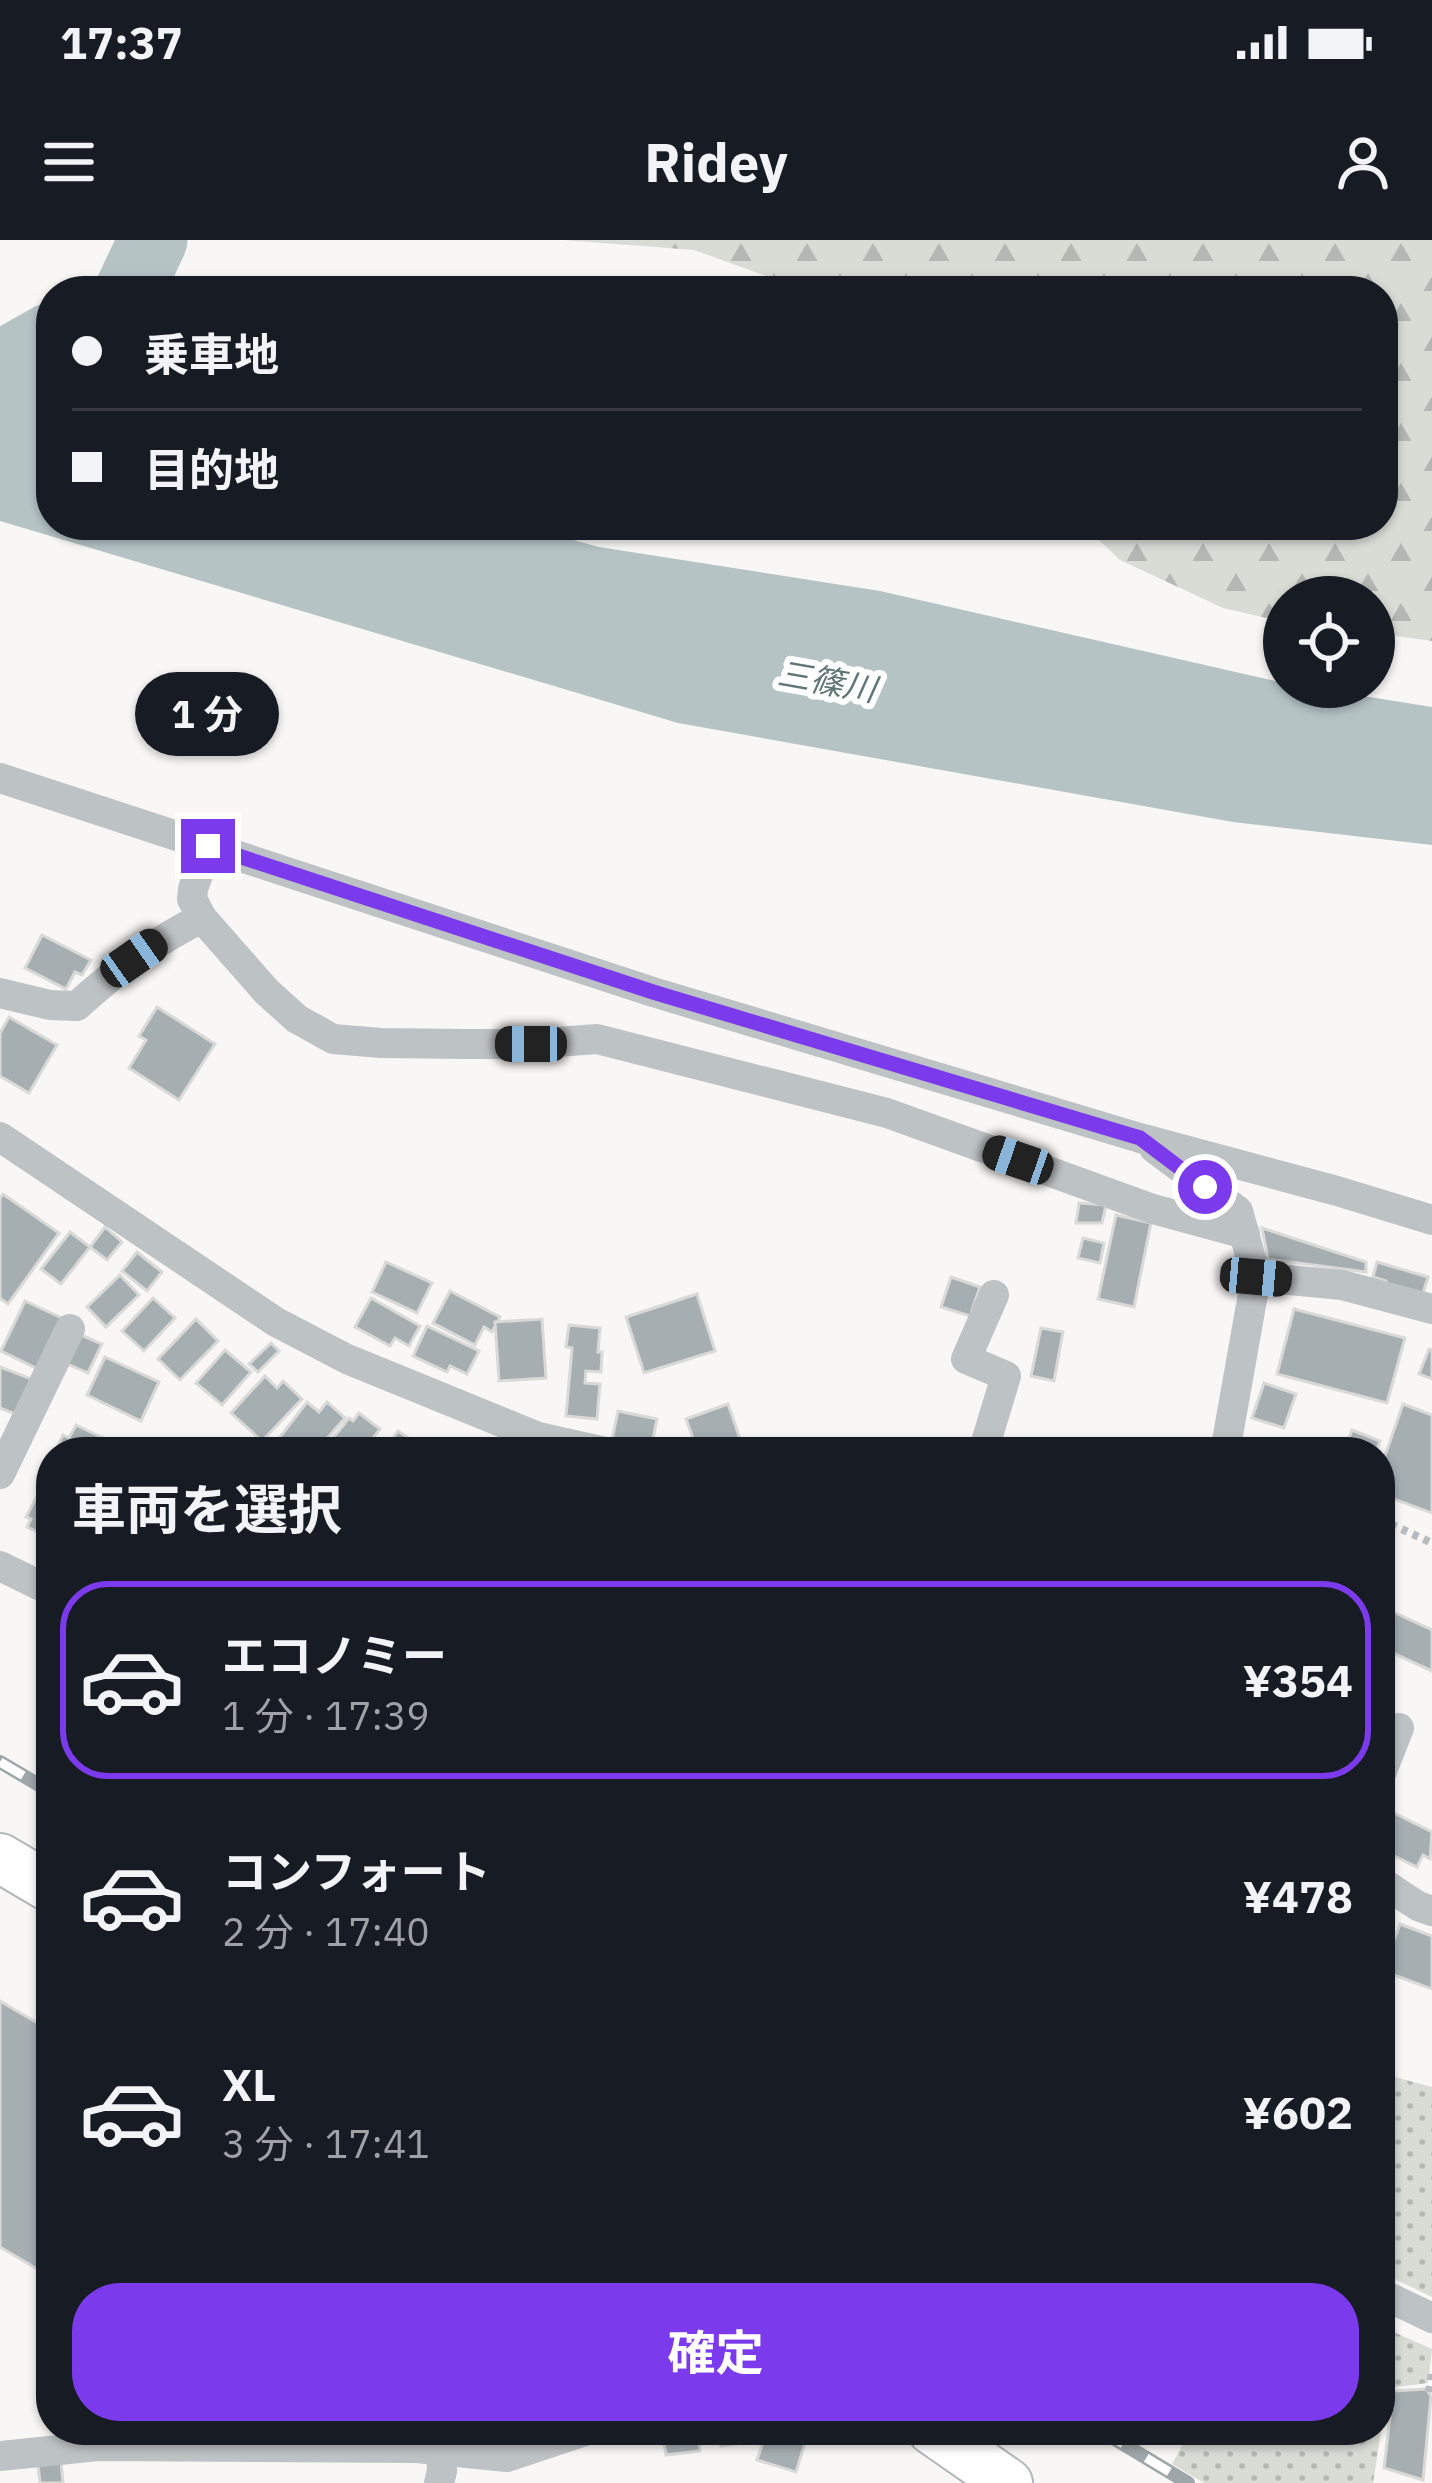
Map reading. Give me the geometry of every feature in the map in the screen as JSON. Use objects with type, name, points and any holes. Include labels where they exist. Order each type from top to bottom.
[{"type":"main road","points":[[0,1858],[36,1879]]},
{"type":"main road","points":[[954,2445],[1008,2483]]},
{"type":"street","points":[[0,778],[653,992],[1432,1220]]},
{"type":"street","points":[[208,846],[192,899],[202,918],[267,992],[297,1018],[333,1039],[464,1044],[597,1039],[886,1113],[1153,1209],[1244,1234]]},
{"type":"street","points":[[0,993],[77,1006],[167,935],[202,918]]},
{"type":"street","points":[[0,1137],[276,1322],[347,1359],[538,1437]]},
{"type":"street","points":[[1140,1138],[1238,1211],[1256,1277],[1228,1437]]},
{"type":"street","points":[[1256,1277],[1342,1286],[1432,1310]]},
{"type":"street","points":[[987,1437],[1006,1376],[966,1359],[994,1295]]},
{"type":"street","points":[[0,1474],[70,1329]]},
{"type":"street","points":[[0,1566],[36,1584]]},
{"type":"street","points":[[1395,1738],[1399,1728]]},
{"type":"street","points":[[1395,1891],[1432,1911]]},
{"type":"street","points":[[1395,2300],[1432,2318]]},
{"type":"street","points":[[0,2456],[98,2446],[441,2450],[507,2457],[543,2445]]},
{"type":"street","points":[[439,2483],[441,2450]]},
{"type":"path","points":[[1395,1526],[1432,1543]]},
{"type":"path","points":[[1429,2392],[1432,2373]]},
{"type":"green space","points":[[563,240],[1432,240],[1432,641],[1395,636],[1395,576],[1263,576],[1263,617],[1223,608],[1120,560],[1099,540],[1398,540],[1398,276],[766,276],[694,250]]},
{"type":"green space","points":[[1395,2077],[1432,2087],[1432,2297],[1395,2279]]},
{"type":"green space","points":[[1395,2333],[1432,2349],[1428,2383],[1395,2387]]},
{"type":"green space","points":[[1183,2445],[1379,2445],[1373,2483],[1204,2483],[1172,2464]]},
{"type":"water","points":[[0,371],[36,382],[36,532],[0,521]]},
{"type":"water","name":"三篠川","points":[[64,540],[574,540],[880,591],[1263,678],[1263,708],[1395,708],[1395,701],[1432,707],[1432,845],[1233,822],[678,723]]},
{"type":"building","points":[[42,935],[91,960],[82,975],[75,972],[66,989],[25,968]]},
{"type":"building","points":[[157,1007],[215,1044],[179,1100],[129,1068],[146,1040],[139,1036]]},
{"type":"building","points":[[9,1017],[57,1045],[29,1093],[0,1076],[0,1033]]},
{"type":"building","points":[[3,1194],[59,1233],[8,1304],[0,1298]]},
{"type":"building","points":[[1079,1203],[1106,1205],[1102,1223],[1076,1223]]},
{"type":"building","points":[[1116,1215],[1151,1223],[1134,1307],[1098,1299]]},
{"type":"building","points":[[105,1227],[122,1242],[107,1260],[90,1247]]},
{"type":"building","points":[[1262,1228],[1366,1262],[1366,1272],[1268,1259]]},
{"type":"building","points":[[70,1232],[90,1247],[61,1284],[41,1269]]},
{"type":"building","points":[[1083,1238],[1104,1243],[1100,1263],[1078,1258]]},
{"type":"building","points":[[137,1252],[162,1272],[147,1291],[122,1271]]},
{"type":"building","points":[[386,1262],[432,1283],[417,1313],[372,1292]]},
{"type":"building","points":[[1377,1262],[1428,1277],[1421,1300],[1383,1289],[1386,1281],[1373,1277]]},
{"type":"building","points":[[120,1275],[139,1295],[106,1327],[87,1307]]},
{"type":"building","points":[[951,1277],[980,1287],[970,1316],[941,1307]]},
{"type":"building","points":[[450,1291],[500,1317],[492,1332],[484,1327],[475,1345],[433,1323]]},
{"type":"building","points":[[697,1294],[715,1351],[644,1373],[626,1317]]},
{"type":"building","points":[[153,1298],[175,1318],[144,1351],[122,1331]]},
{"type":"building","points":[[371,1298],[420,1326],[409,1346],[395,1338],[390,1346],[355,1327]]},
{"type":"building","points":[[25,1301],[66,1320],[42,1371],[1,1351]]},
{"type":"building","points":[[1294,1309],[1405,1338],[1387,1403],[1277,1374]]},
{"type":"building","points":[[196,1319],[218,1341],[180,1380],[158,1359]]},
{"type":"building","points":[[542,1319],[546,1378],[499,1381],[495,1322]]},
{"type":"building","points":[[569,1325],[600,1328],[601,1372],[586,1371],[585,1383],[600,1384],[597,1419],[566,1416],[572,1348],[566,1347]]},
{"type":"building","points":[[427,1326],[479,1351],[467,1374],[450,1366],[447,1372],[413,1356]]},
{"type":"building","points":[[1041,1328],[1063,1332],[1054,1381],[1031,1376]]},
{"type":"building","points":[[74,1332],[102,1344],[88,1373],[61,1361]]},
{"type":"building","points":[[271,1343],[279,1351],[258,1372],[249,1364]]},
{"type":"building","points":[[225,1350],[251,1372],[222,1405],[196,1383]]},
{"type":"building","points":[[1432,1350],[1432,1379],[1419,1374]]},
{"type":"building","points":[[105,1357],[159,1382],[141,1421],[87,1395]]},
{"type":"building","points":[[0,1367],[34,1380],[20,1416],[0,1408]]},
{"type":"building","points":[[265,1376],[277,1388],[283,1381],[302,1399],[266,1437],[258,1437],[231,1413]]},
{"type":"building","points":[[1264,1383],[1296,1394],[1284,1428],[1252,1418]]},
{"type":"building","points":[[307,1402],[319,1412],[327,1402],[345,1418],[328,1437],[280,1437]]},
{"type":"building","points":[[728,1404],[739,1437],[693,1437],[686,1419]]},
{"type":"building","points":[[1403,1404],[1432,1415],[1432,1513],[1395,1499],[1392,1437]]},
{"type":"building","points":[[618,1411],[657,1419],[653,1437],[613,1437]]},
{"type":"building","points":[[359,1413],[380,1429],[374,1437],[334,1437],[349,1418],[353,1421]]},
{"type":"building","points":[[76,1425],[101,1437],[70,1437]]},
{"type":"building","points":[[36,1498],[36,1531],[27,1527],[31,1519],[26,1517]]},
{"type":"building","points":[[1395,1613],[1432,1630],[1432,1671],[1395,1654]]},
{"type":"building","points":[[1395,1814],[1432,1832],[1430,1859],[1423,1855],[1417,1867],[1395,1856]]},
{"type":"building","points":[[1400,1924],[1432,1936],[1432,1989],[1395,1975],[1395,1938]]},
{"type":"building","points":[[0,2001],[36,2022],[36,2268],[0,2247]]},
{"type":"building","points":[[1426,2389],[1431,2396],[1423,2480],[1384,2468],[1387,2445],[1395,2445],[1395,2391]]},
{"type":"building","points":[[664,2445],[699,2445],[700,2451],[666,2455]]},
{"type":"building","points":[[762,2445],[804,2445],[796,2472],[757,2460]]},
{"type":"building","points":[[61,2461],[63,2483],[40,2483],[38,2464]]},
{"type":"waterway","points":[[136,276],[153,240]]},
{"type":"waterway","points":[[0,366],[36,346]]},
{"type":"railway","points":[[0,1762],[36,1783]]},
{"type":"railway","points":[[1125,2445],[1188,2483]]},
{"type":"route","points":[[208,846],[653,992],[1140,1138],[1205,1187]]}]
